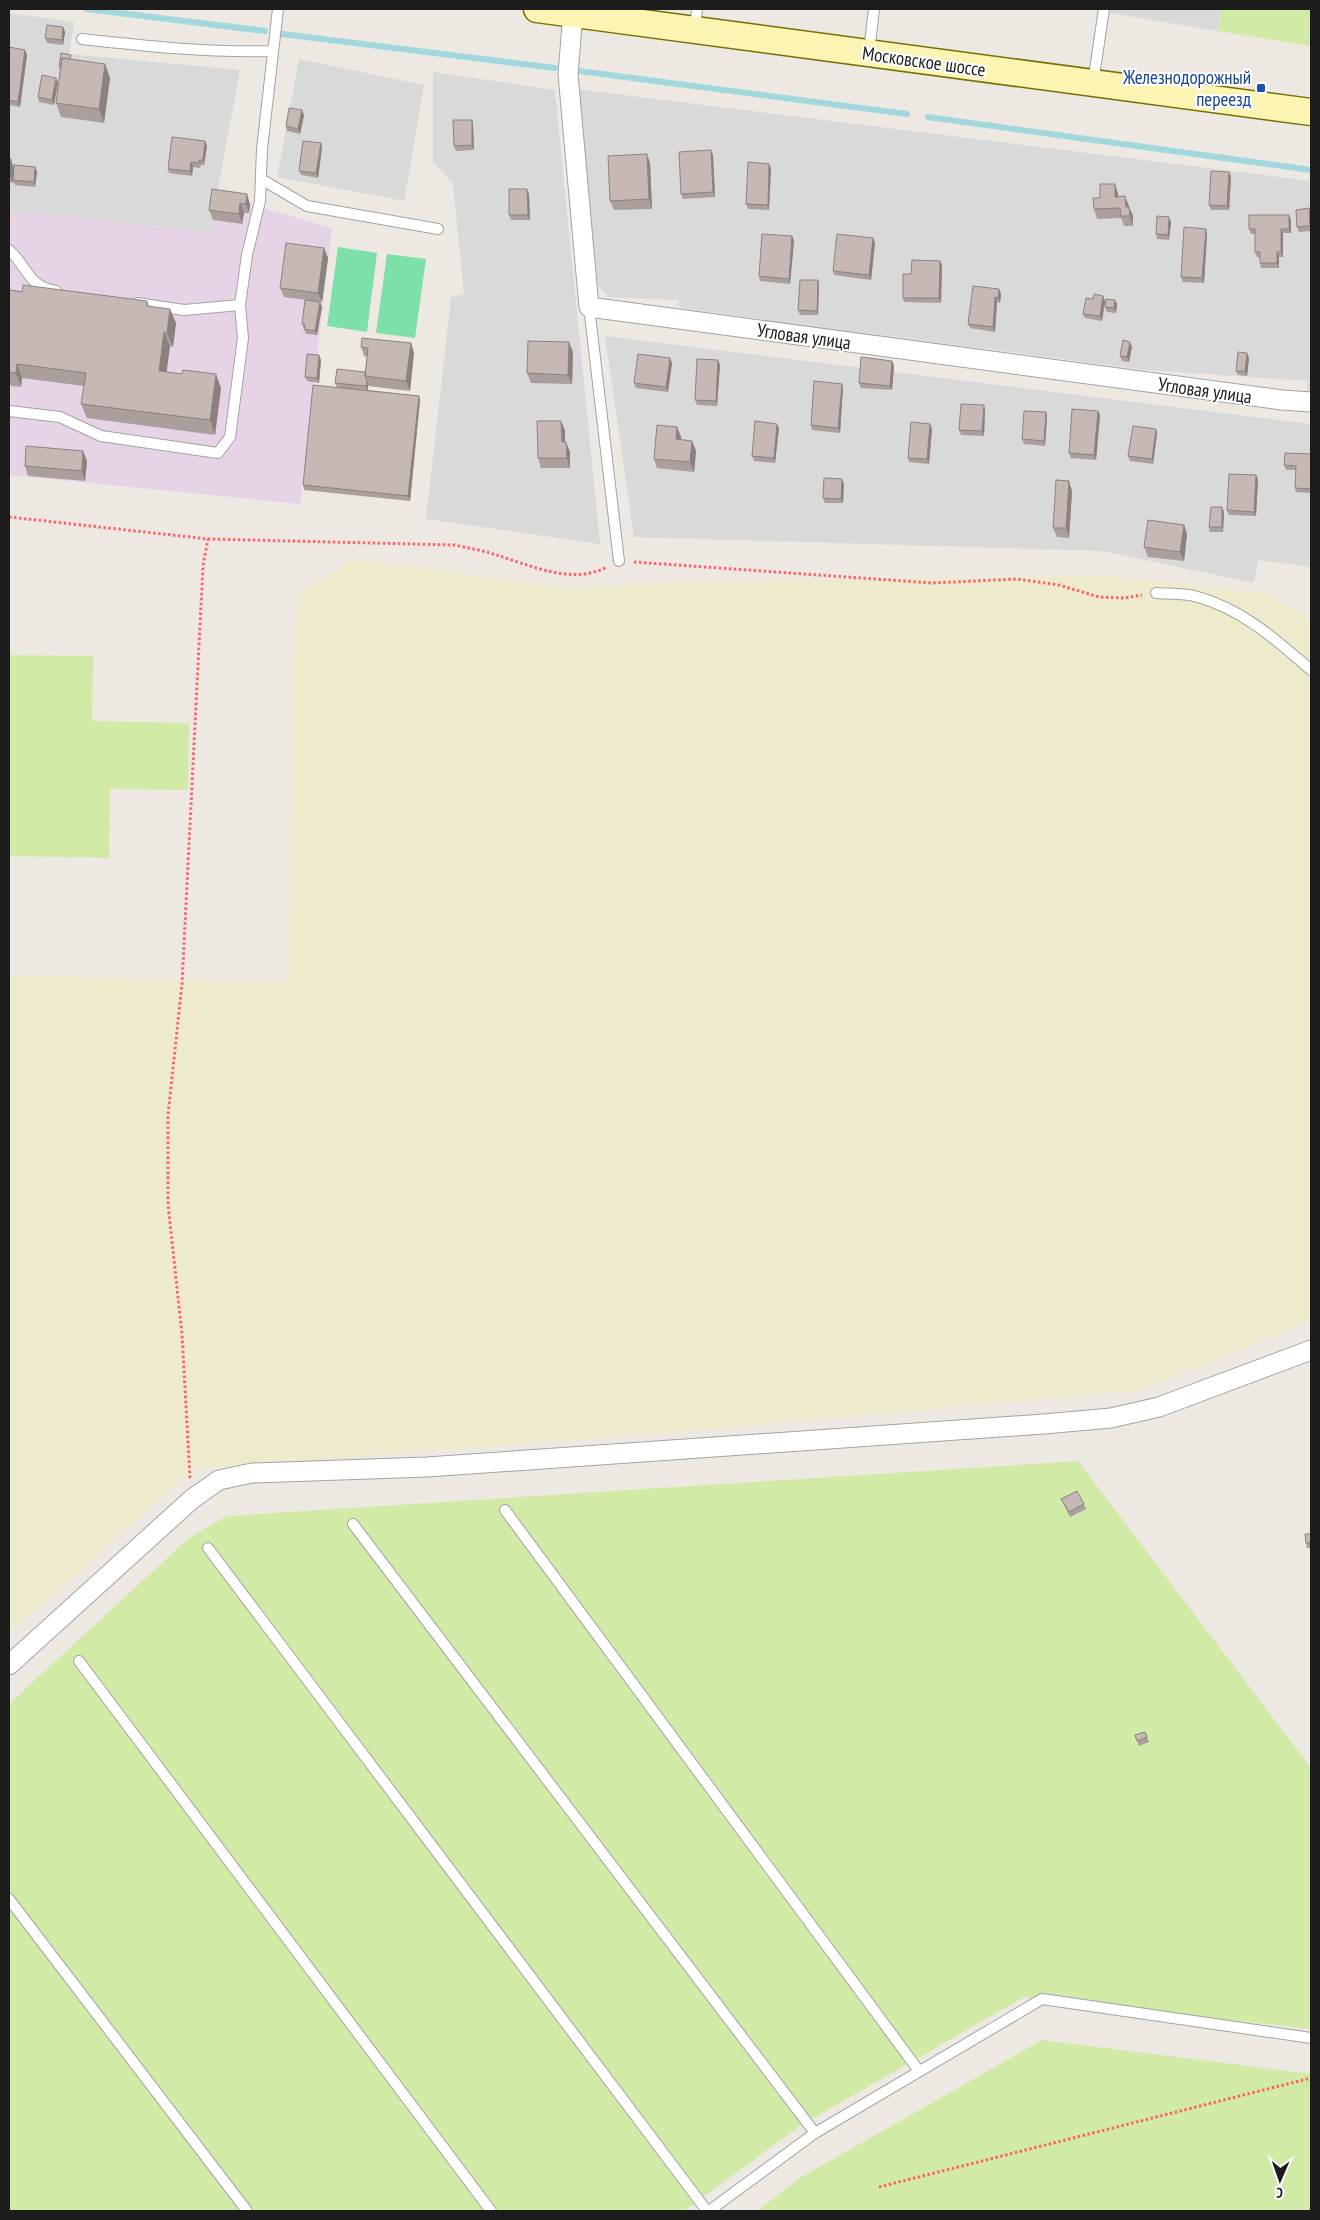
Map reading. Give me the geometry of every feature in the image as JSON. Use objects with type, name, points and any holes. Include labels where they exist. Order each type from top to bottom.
[{"type":"main road","name":"Московское шоссе","points":[[537,9],[668,22],[696,19],[869,53],[1311,112]]},
{"type":"street","points":[[573,13],[568,74],[589,308]]},
{"type":"street","name":"Угловая улица","points":[[589,308],[1272,399],[1311,402]]},
{"type":"street","points":[[9,1666],[192,1499],[219,1480],[252,1473],[447,1465],[1034,1425],[1111,1418],[1159,1407],[1311,1350]]},
{"type":"lane","points":[[9,411],[60,417],[101,436],[218,453],[230,437],[242,338],[240,305],[247,255],[260,201],[278,9]]},
{"type":"lane","points":[[869,53],[874,9]]},
{"type":"lane","points":[[1093,84],[1104,9]]},
{"type":"lane","points":[[82,39],[155,47],[240,52],[273,51]]},
{"type":"lane","points":[[261,179],[307,206],[438,229]]},
{"type":"lane","points":[[9,250],[29,278],[45,290],[65,293]]},
{"type":"lane","points":[[124,301],[184,310],[240,305]]},
{"type":"lane","points":[[589,308],[619,560]]},
{"type":"lane","points":[[1156,593],[1197,596],[1229,608],[1263,628],[1311,670]]},
{"type":"lane","points":[[505,1510],[919,2071]]},
{"type":"lane","points":[[353,1524],[815,2133]]},
{"type":"lane","points":[[208,1548],[708,2211],[815,2133],[1042,1999],[1311,2038]]},
{"type":"lane","points":[[79,1661],[490,2211]]},
{"type":"lane","points":[[9,1899],[247,2211]]},
{"type":"path","points":[[9,517],[208,538],[455,545],[493,554],[528,566],[577,575],[601,570],[619,560],[932,583],[1017,579],[1059,585],[1099,597],[1124,598],[1156,593]]},
{"type":"path","points":[[192,1499],[182,1334],[168,1204],[168,1115],[182,984],[203,566],[208,538]]},
{"type":"path","points":[[879,2187],[1311,2078]]},
{"type":"shaded area","points":[[1110,9],[1221,9],[1218,31],[1109,13]]},
{"type":"shaded area","points":[[9,13],[74,22],[69,54],[240,70],[216,199],[212,232],[9,211]]},
{"type":"shaded area","points":[[299,59],[424,85],[404,201],[277,177]]},
{"type":"shaded area","points":[[433,72],[555,90],[600,544],[426,519],[451,298],[464,294],[453,184],[433,162]]},
{"type":"shaded area","points":[[576,89],[1311,181],[1311,396],[1307,396],[1307,381],[1146,370],[680,308],[678,300],[609,297],[598,285]]},
{"type":"shaded area","points":[[216,199],[250,204],[332,228],[300,504],[9,475],[9,211],[211,232]]},
{"type":"shaded area","points":[[605,336],[1311,424],[1311,567],[1258,560],[1254,583],[1103,551],[634,537]]},
{"type":"shaded area","points":[[355,559],[571,589],[685,581],[1105,576],[1264,593],[1311,620],[1311,1318],[1288,1331],[1140,1390],[642,1435],[193,1469],[9,1634],[9,975],[289,982],[294,649],[299,593]]},
{"type":"green space","points":[[1221,9],[1311,9],[1311,46],[1218,31]]},
{"type":"green space","points":[[338,247],[377,253],[367,332],[327,326]]},
{"type":"green space","points":[[387,254],[426,259],[415,338],[376,333]]},
{"type":"green space","points":[[9,655],[93,656],[92,721],[189,723],[188,790],[110,789],[109,858],[9,856]]},
{"type":"green space","points":[[1078,1461],[1311,1768],[1311,2029],[1024,1997],[800,2126],[684,2211],[9,2211],[9,1704],[189,1538],[227,1516]]},
{"type":"green space","points":[[1042,2040],[1311,2074],[1311,2211],[757,2211],[800,2178]]},
{"type":"building","points":[[47,25],[63,27],[62,40],[45,38]]},
{"type":"building","points":[[9,47],[25,50],[18,102],[9,100]]},
{"type":"building","points":[[61,53],[71,55],[70,59],[62,58],[61,67],[59,66]]},
{"type":"building","points":[[62,58],[105,64],[99,109],[56,103]]},
{"type":"building","points":[[42,75],[56,78],[52,100],[38,97]]},
{"type":"building","points":[[289,108],[302,110],[298,129],[286,126]]},
{"type":"building","points":[[453,120],[472,120],[472,145],[454,146]]},
{"type":"building","points":[[172,137],[205,141],[203,160],[199,160],[199,163],[191,162],[190,171],[168,169]]},
{"type":"building","points":[[303,141],[321,143],[316,173],[299,171]]},
{"type":"building","points":[[711,150],[713,192],[681,194],[679,152]]},
{"type":"building","points":[[647,154],[649,199],[610,201],[608,156]]},
{"type":"building","points":[[748,162],[769,164],[768,205],[746,204]]},
{"type":"building","points":[[14,165],[35,167],[34,182],[13,180]]},
{"type":"building","points":[[1211,171],[1229,172],[1227,206],[1209,205]]},
{"type":"building","points":[[1100,184],[1115,184],[1115,197],[1125,196],[1126,207],[1129,207],[1130,216],[1121,216],[1120,208],[1094,209],[1093,198],[1100,198]]},
{"type":"building","points":[[212,189],[247,194],[246,204],[240,203],[239,214],[209,210]]},
{"type":"building","points":[[509,189],[527,189],[528,215],[509,215]]},
{"type":"building","points":[[1309,208],[1310,226],[1297,227],[1296,210]]},
{"type":"building","points":[[1249,215],[1289,215],[1289,229],[1281,229],[1281,252],[1277,252],[1277,263],[1260,263],[1260,252],[1255,252],[1255,229],[1249,229]]},
{"type":"building","points":[[1157,216],[1169,217],[1168,235],[1156,234]]},
{"type":"building","points":[[1184,227],[1206,229],[1202,278],[1181,277]]},
{"type":"building","points":[[762,234],[792,236],[789,279],[759,276]]},
{"type":"building","points":[[837,234],[873,238],[869,275],[833,271]]},
{"type":"building","points":[[286,243],[324,248],[318,293],[280,288]]},
{"type":"building","points":[[912,260],[940,261],[939,298],[903,298],[903,274],[911,274]]},
{"type":"building","points":[[800,280],[818,280],[817,311],[798,310]]},
{"type":"building","points":[[23,285],[147,301],[147,306],[170,309],[167,333],[164,332],[159,371],[182,374],[183,370],[216,374],[210,420],[81,404],[86,373],[17,364],[16,373],[9,372],[9,290],[22,292]]},
{"type":"building","points":[[973,286],[999,289],[998,298],[995,297],[993,327],[968,324]]},
{"type":"building","points":[[1094,294],[1103,296],[1100,316],[1083,314],[1086,298],[1093,299]]},
{"type":"building","points":[[1106,299],[1115,300],[1114,308],[1105,307]]},
{"type":"building","points":[[305,300],[320,302],[315,331],[304,329],[305,325],[302,324]]},
{"type":"building","points":[[362,338],[411,343],[406,381],[365,376],[368,348],[361,347]]},
{"type":"building","points":[[1123,340],[1130,342],[1127,357],[1120,356]]},
{"type":"building","points":[[528,341],[569,342],[568,375],[527,373]]},
{"type":"building","points":[[1238,352],[1247,353],[1245,371],[1236,371]]},
{"type":"building","points":[[307,354],[319,355],[317,378],[305,377]]},
{"type":"building","points":[[638,354],[670,358],[666,387],[634,383]]},
{"type":"building","points":[[861,357],[892,361],[890,386],[859,383]]},
{"type":"building","points":[[697,359],[718,360],[716,401],[695,400]]},
{"type":"building","points":[[337,369],[365,372],[366,386],[335,383]]},
{"type":"building","points":[[814,381],[842,384],[838,428],[811,425]]},
{"type":"building","points":[[313,385],[419,396],[408,496],[303,485]]},
{"type":"building","points":[[961,404],[984,405],[982,431],[959,430]]},
{"type":"building","points":[[1072,409],[1098,411],[1094,455],[1069,453]]},
{"type":"building","points":[[1024,411],[1046,412],[1044,441],[1022,439]]},
{"type":"building","points":[[537,421],[561,421],[562,442],[566,442],[567,458],[538,458]]},
{"type":"building","points":[[755,421],[777,424],[774,458],[752,456]]},
{"type":"building","points":[[911,422],[930,424],[927,459],[908,458]]},
{"type":"building","points":[[657,425],[677,427],[676,439],[692,441],[690,462],[654,459]]},
{"type":"building","points":[[1133,426],[1156,429],[1152,459],[1128,456]]},
{"type":"building","points":[[26,446],[83,451],[82,471],[25,466]]},
{"type":"building","points":[[1285,453],[1311,454],[1311,489],[1295,488],[1296,466],[1284,465]]},
{"type":"building","points":[[1229,474],[1256,475],[1254,512],[1227,510]]},
{"type":"building","points":[[824,478],[842,479],[841,499],[823,498]]},
{"type":"building","points":[[1056,480],[1069,481],[1066,528],[1053,528]]},
{"type":"building","points":[[1211,507],[1222,507],[1222,527],[1209,527]]},
{"type":"building","points":[[1148,520],[1184,525],[1180,552],[1144,547]]},
{"type":"building","points":[[1077,1491],[1084,1504],[1069,1512],[1061,1499]]},
{"type":"building","points":[[1305,1534],[1311,1534],[1311,1543],[1306,1543]]},
{"type":"building","points":[[1145,1732],[1147,1737],[1137,1741],[1135,1735]]},
{"type":"waterway","points":[[87,9],[265,31]]},
{"type":"waterway","points":[[282,34],[555,68]]},
{"type":"waterway","points":[[579,71],[907,114]]},
{"type":"waterway","points":[[928,117],[1311,170]]},
{"type":"place","name":"Железнодорожный переезд","points":[[1261,88]]}]
